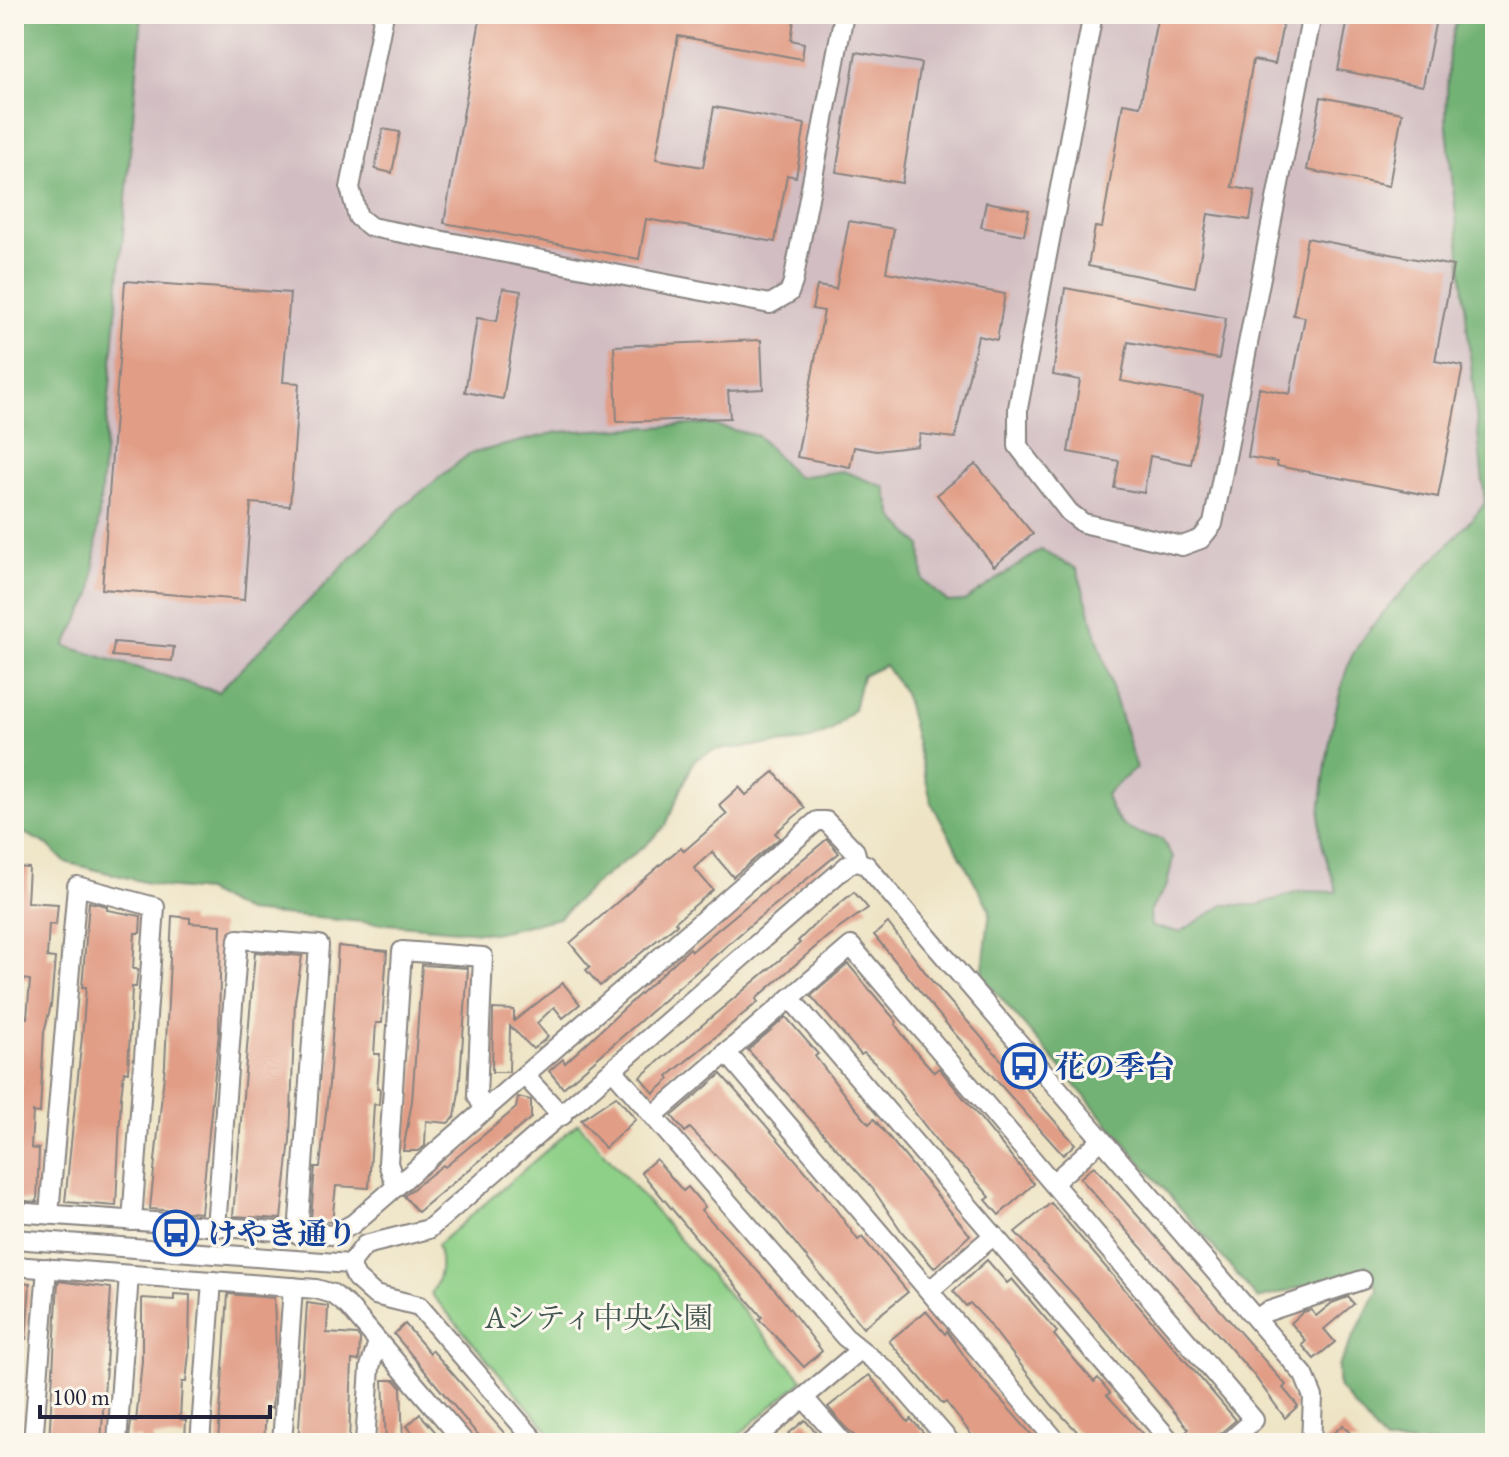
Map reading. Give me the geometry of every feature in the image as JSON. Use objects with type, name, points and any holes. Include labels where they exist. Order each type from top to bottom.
[{"type":"street","points":[[384,14],[350,188],[358,217],[371,227],[755,304],[770,304],[789,293],[793,282],[844,14]]},
{"type":"street","points":[[1093,14],[1018,408],[1018,446],[1069,512],[1083,523],[1182,546],[1201,539],[1213,524],[1312,14]]},
{"type":"street","points":[[14,1212],[333,1235],[353,1224],[817,821],[826,821],[855,851],[858,862]]},
{"type":"street","points":[[350,1264],[365,1245],[429,1229],[849,864],[858,862],[866,865],[1304,1375],[1313,1397],[1311,1443]]},
{"type":"street","points":[[49,1214],[77,886],[155,907],[132,1221]]},
{"type":"street","points":[[216,1227],[238,939],[319,945],[298,1234]]},
{"type":"street","points":[[653,1116],[851,946],[1254,1420],[1228,1443]]},
{"type":"street","points":[[396,1187],[388,1163],[402,951],[483,957],[477,1095],[485,1111]]},
{"type":"street","points":[[790,998],[1172,1443]]},
{"type":"street","points":[[726,1052],[1058,1443]]},
{"type":"street","points":[[614,1071],[845,1337],[892,1375],[951,1443]]},
{"type":"street","points":[[525,1076],[562,1116]]},
{"type":"street","points":[[1053,1183],[1101,1140]]},
{"type":"street","points":[[88,1271],[92,1218]]},
{"type":"street","points":[[929,1291],[994,1235]]},
{"type":"street","points":[[14,1239],[350,1264]]},
{"type":"street","points":[[350,1264],[356,1278],[375,1295],[419,1306],[537,1443]]},
{"type":"street","points":[[14,1266],[293,1287],[333,1294],[463,1442]]},
{"type":"street","points":[[33,1443],[47,1268]]},
{"type":"street","points":[[117,1443],[129,1275]]},
{"type":"street","points":[[1256,1319],[1266,1312],[1362,1280]]},
{"type":"street","points":[[200,1443],[212,1281]]},
{"type":"street","points":[[282,1443],[293,1287]]},
{"type":"street","points":[[365,1443],[370,1367],[378,1342]]},
{"type":"street","points":[[750,1443],[860,1350]]},
{"type":"street","points":[[804,1398],[843,1443]]},
{"type":"shaded area","points":[[142,14],[1458,14],[1449,50],[1456,234],[1485,503],[1460,535],[1319,829],[1338,892],[1301,891],[1258,905],[1224,905],[1180,932],[1151,927],[1150,911],[1167,885],[1162,839],[1134,833],[1111,816],[1041,551],[964,601],[948,602],[923,580],[921,546],[894,518],[885,487],[843,471],[797,477],[758,436],[708,424],[558,432],[399,510],[218,692],[64,646],[92,594]]},
{"type":"green space","points":[[27,14],[142,14],[92,594],[65,646],[218,692],[399,510],[469,454],[558,432],[708,424],[758,436],[797,477],[843,471],[885,487],[894,518],[921,546],[923,580],[948,602],[964,601],[1041,550],[1077,569],[1136,768],[1106,794],[1109,805],[1125,827],[1162,839],[1173,858],[1167,885],[1150,911],[1151,927],[1180,932],[1224,905],[1258,905],[1301,891],[1337,892],[1320,827],[1326,763],[1349,663],[1386,610],[1485,503],[1446,117],[1449,50],[1458,14],[1495,14],[1495,1443],[1385,1443],[1338,1387],[1338,1367],[1378,1290],[1367,1269],[1258,1299],[982,976],[990,910],[932,804],[904,693],[885,665],[862,676],[854,709],[831,731],[806,741],[714,750],[694,760],[666,825],[646,845],[592,886],[559,918],[493,933],[246,912],[205,891],[164,887],[65,862],[48,845],[22,832],[14,839],[14,140]]},
{"type":"green space","name":"Aシティ中央公園","points":[[578,1123],[803,1380],[729,1443],[559,1443],[431,1294],[440,1270],[437,1245]]},
{"type":"building","points":[[481,14],[795,14],[791,40],[804,43],[802,59],[678,36],[656,159],[703,167],[714,107],[805,124],[796,177],[787,175],[775,242],[646,219],[639,259],[444,223]]},
{"type":"building","points":[[1158,14],[1285,14],[1275,64],[1253,60],[1241,129],[1232,187],[1255,191],[1250,220],[1208,214],[1195,287],[1088,266],[1095,227],[1102,228],[1123,103],[1140,106]]},
{"type":"building","points":[[1349,14],[1437,14],[1423,86],[1338,70]]},
{"type":"building","points":[[856,52],[921,63],[902,183],[836,172]]},
{"type":"building","points":[[1321,97],[1402,113],[1389,186],[1307,170]]},
{"type":"building","points":[[383,129],[400,132],[392,173],[375,169]]},
{"type":"building","points":[[986,202],[1029,210],[1024,235],[981,227]]},
{"type":"building","points":[[849,221],[894,229],[886,272],[1005,294],[997,340],[978,336],[955,438],[920,434],[918,446],[877,451],[854,447],[850,467],[797,457],[824,311],[812,309],[817,286],[836,289]]},
{"type":"building","points":[[1307,238],[1453,266],[1435,361],[1463,366],[1438,497],[1277,466],[1277,462],[1248,457],[1259,388],[1290,394],[1305,317],[1293,315]]},
{"type":"building","points":[[125,281],[290,293],[283,382],[299,383],[290,506],[251,503],[244,600],[102,589]]},
{"type":"building","points":[[503,288],[521,291],[503,399],[465,392],[477,318],[497,321]]},
{"type":"building","points":[[1065,288],[1226,318],[1219,359],[1128,342],[1121,381],[1203,396],[1191,464],[1150,456],[1144,493],[1114,488],[1119,461],[1068,452],[1080,380],[1053,375]]},
{"type":"building","points":[[761,340],[763,389],[728,391],[730,418],[617,422],[614,346]]},
{"type":"building","points":[[976,464],[1033,534],[994,566],[937,495]]},
{"type":"building","points":[[114,642],[174,647],[172,661],[112,656]]},
{"type":"building","points":[[774,772],[805,808],[775,833],[780,838],[733,877],[712,852],[694,868],[713,890],[675,922],[677,924],[600,986],[586,970],[590,967],[570,943],[681,847],[684,851],[727,814],[719,805],[739,787],[746,795]]},
{"type":"building","points":[[827,839],[839,853],[755,921],[563,1088],[549,1071],[563,1059],[565,1063],[690,948],[692,951]]},
{"type":"building","points":[[14,867],[29,868],[27,902],[58,904],[56,925],[49,924],[47,957],[55,958],[51,1005],[44,1032],[40,1113],[33,1112],[31,1148],[39,1149],[37,1202],[15,1200],[21,1078],[14,1078],[14,1017],[27,1018],[30,980],[14,978]]},
{"type":"building","points":[[854,892],[868,908],[827,937],[756,999],[758,1002],[668,1076],[670,1079],[654,1093],[640,1077],[800,943],[798,941],[816,923]]},
{"type":"building","points":[[89,902],[107,906],[107,910],[141,916],[140,933],[135,933],[133,969],[138,969],[136,987],[132,987],[128,1072],[124,1071],[121,1097],[116,1206],[65,1202],[83,1027],[86,987],[82,987]]},
{"type":"building","points":[[172,916],[190,918],[190,923],[221,925],[219,1032],[201,1213],[150,1209],[165,1065]]},
{"type":"building","points":[[888,923],[932,981],[1075,1144],[1063,1155],[954,1033],[874,935]]},
{"type":"building","points":[[338,946],[387,951],[382,1023],[376,1023],[374,1054],[380,1054],[377,1088],[380,1088],[379,1105],[374,1104],[369,1188],[336,1186],[332,1222],[311,1220],[315,1167],[320,1167],[329,1084]]},
{"type":"building","points":[[255,952],[302,956],[295,1001],[290,1140],[281,1219],[233,1216]]},
{"type":"building","points":[[848,964],[897,1022],[895,1024],[911,1046],[934,1072],[939,1068],[1034,1184],[999,1215],[986,1200],[990,1197],[967,1170],[945,1152],[882,1070],[864,1053],[861,1055],[811,996]]},
{"type":"building","points":[[422,965],[468,968],[459,1092],[455,1117],[448,1123],[426,1121],[425,1146],[418,1151],[403,1151],[412,1101]]},
{"type":"building","points":[[563,983],[580,1004],[563,1018],[554,1007],[537,1023],[548,1037],[533,1049],[510,1026],[509,1072],[492,1072],[493,1009],[514,1010],[514,1021]]},
{"type":"building","points":[[786,1017],[818,1054],[815,1056],[847,1098],[869,1124],[874,1119],[970,1235],[934,1268],[902,1232],[873,1189],[748,1050]]},
{"type":"building","points":[[721,1074],[821,1189],[858,1240],[862,1237],[908,1292],[863,1328],[771,1213],[690,1128],[685,1132],[672,1116]]},
{"type":"building","points":[[616,1096],[636,1119],[605,1148],[581,1120]]},
{"type":"building","points":[[518,1097],[531,1100],[531,1118],[418,1212],[404,1196],[443,1165],[445,1167],[516,1108]]},
{"type":"building","points":[[656,1159],[683,1191],[688,1187],[705,1207],[701,1210],[776,1291],[822,1351],[804,1367],[759,1319],[762,1317],[641,1172]]},
{"type":"building","points":[[1094,1166],[1286,1385],[1283,1388],[1298,1406],[1285,1418],[1253,1374],[1080,1178]]},
{"type":"building","points":[[1051,1203],[1236,1420],[1209,1443],[1196,1443],[1186,1432],[1189,1429],[1083,1305],[1015,1232]]},
{"type":"building","points":[[987,1260],[1007,1283],[1012,1279],[1057,1332],[1054,1335],[1074,1359],[1094,1382],[1098,1378],[1110,1393],[1107,1395],[1151,1443],[1088,1443],[1052,1405],[986,1320],[970,1303],[966,1306],[953,1291]]},
{"type":"building","points":[[58,1281],[111,1288],[101,1443],[49,1443]]},
{"type":"building","points":[[14,1282],[30,1283],[26,1339],[14,1338]]},
{"type":"building","points":[[174,1294],[190,1295],[189,1353],[186,1382],[182,1382],[180,1419],[186,1420],[185,1438],[153,1437],[153,1443],[141,1443],[141,1438],[129,1438],[131,1422],[136,1422],[142,1361],[142,1298],[174,1300]]},
{"type":"building","points":[[228,1294],[274,1298],[276,1350],[272,1408],[266,1408],[264,1443],[218,1442]]},
{"type":"building","points":[[1348,1297],[1354,1304],[1324,1329],[1335,1342],[1314,1359],[1302,1345],[1306,1341],[1291,1323],[1303,1312],[1311,1310],[1316,1316],[1332,1303]]},
{"type":"building","points":[[307,1303],[328,1306],[327,1333],[357,1335],[360,1339],[359,1361],[352,1360],[349,1443],[298,1443]]},
{"type":"building","points":[[926,1311],[945,1334],[947,1331],[972,1367],[1039,1443],[978,1443],[946,1402],[943,1404],[929,1388],[889,1341]]},
{"type":"building","points":[[405,1324],[430,1353],[432,1350],[513,1443],[486,1443],[473,1429],[394,1334]]},
{"type":"building","points":[[869,1375],[908,1422],[911,1419],[933,1443],[862,1443],[843,1425],[828,1407]]},
{"type":"building","points":[[383,1380],[395,1380],[401,1387],[403,1443],[386,1443]]},
{"type":"building","points":[[420,1414],[439,1436],[431,1443],[421,1443],[407,1426]]},
{"type":"building","points":[[805,1420],[825,1443],[796,1443],[788,1434]]},
{"type":"building","points":[[1343,1425],[1358,1443],[1323,1443],[1323,1442]]},
{"type":"place","name":"花の季台","points":[[1024,1066]]},
{"type":"place","name":"けやき通り","points":[[176,1233]]}]
